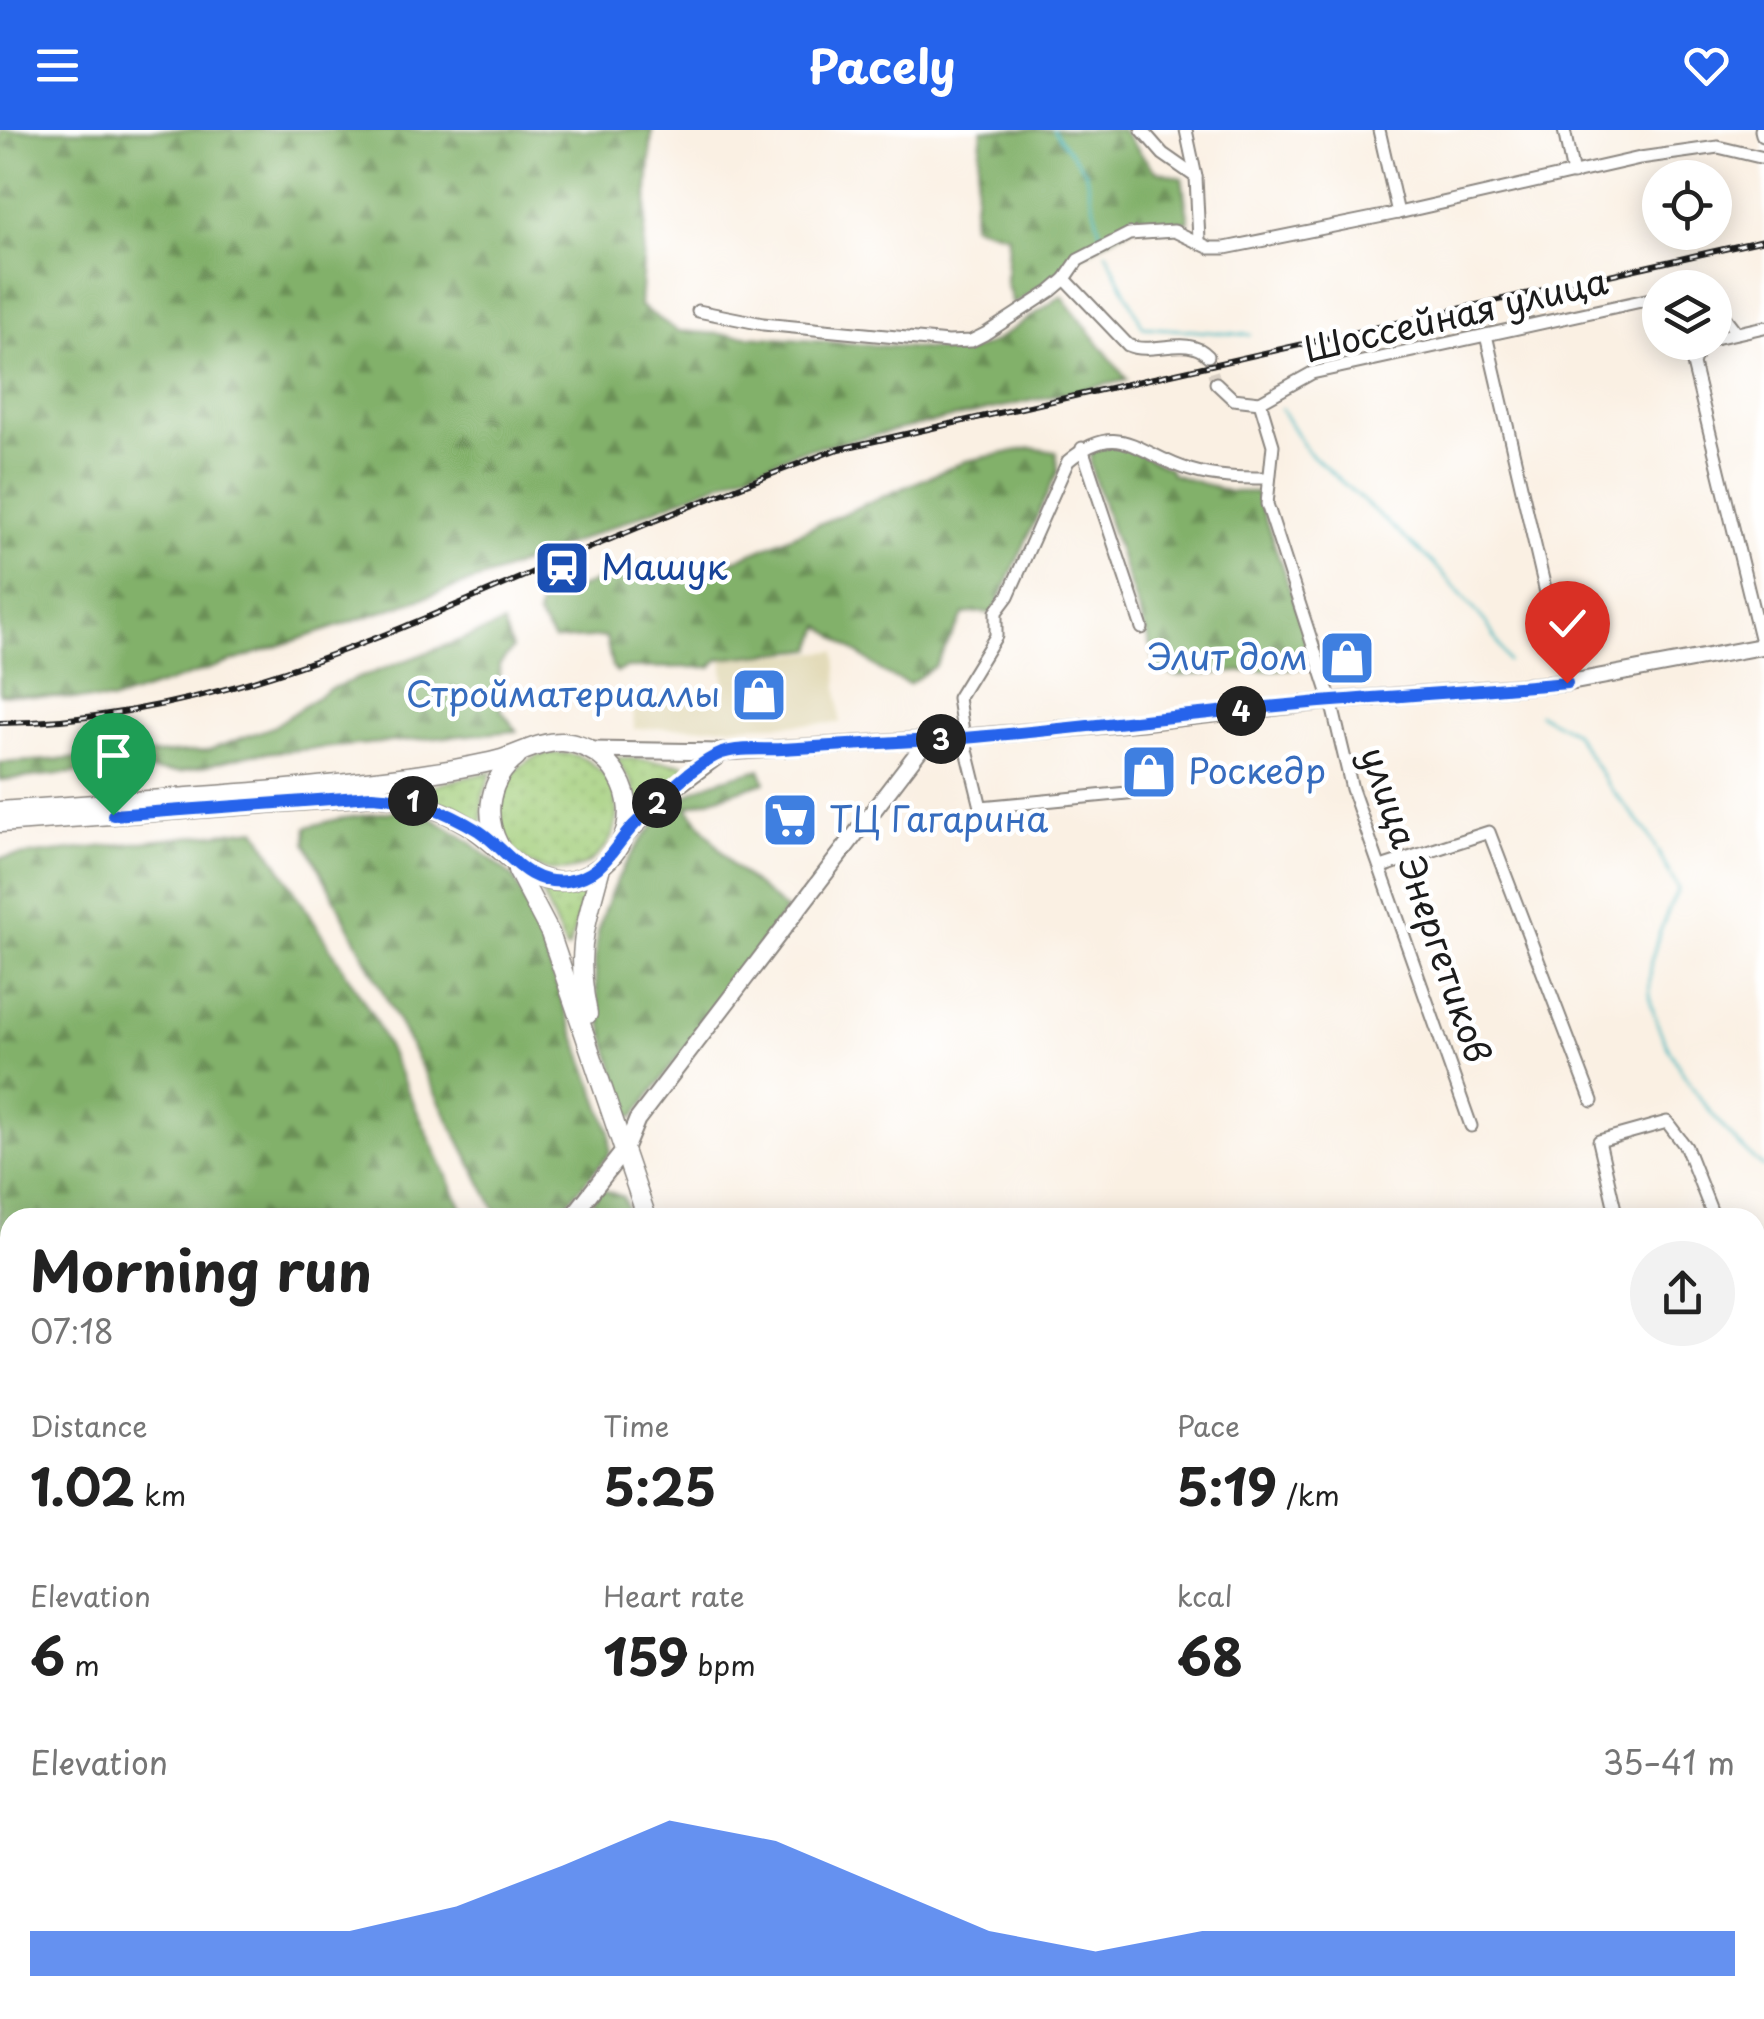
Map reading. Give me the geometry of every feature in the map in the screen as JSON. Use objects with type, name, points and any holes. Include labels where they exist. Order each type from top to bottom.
[{"type":"main road","points":[[591,750],[723,752],[964,738],[1331,701],[1496,691],[1763,650]]},
{"type":"main road","points":[[579,1208],[625,1149],[637,1120],[928,739]]},
{"type":"main road","points":[[0,811],[378,780],[447,771],[551,742],[591,750],[616,772],[628,804],[623,838]]},
{"type":"main road","points":[[600,1073],[580,964],[582,935],[601,867],[623,838],[672,788],[723,752]]},
{"type":"main road","points":[[521,753],[508,764],[492,792],[491,826],[550,933],[644,1208]]},
{"type":"main road","points":[[0,823],[372,796],[410,800],[446,812],[484,834],[510,860],[548,880],[585,876],[601,867]]},
{"type":"street","points":[[1142,130],[1163,154],[1196,177]]},
{"type":"street","points":[[1186,130],[1196,177],[1199,240]]},
{"type":"street","points":[[1378,130],[1398,214]]},
{"type":"street","points":[[1564,130],[1573,174]]},
{"type":"street","points":[[698,311],[763,324],[971,342],[1051,291],[1066,279],[1078,260],[1129,234],[1174,231],[1210,248],[1225,248],[1398,214],[1640,158],[1718,147],[1764,158]]},
{"type":"street","points":[[1066,279],[1128,345],[1137,349],[1193,346],[1208,356]]},
{"type":"street","name":"Шоссейная улица","points":[[1260,402],[1312,373],[1642,303]]},
{"type":"street","points":[[1732,327],[1736,332]]},
{"type":"street","points":[[1732,333],[1764,327]]},
{"type":"street","points":[[1486,335],[1567,683]]},
{"type":"street","points":[[1695,360],[1700,396],[1763,650]]},
{"type":"street","points":[[1216,384],[1233,399],[1260,402]]},
{"type":"street","name":"улица Энергетиков","points":[[1260,402],[1272,445],[1267,504],[1331,701],[1352,789],[1471,1126]]},
{"type":"street","points":[[1148,791],[980,807],[958,698],[996,636],[996,612],[1008,596],[1068,460],[1082,448],[1117,438],[1183,468],[1215,477],[1268,478]]},
{"type":"street","points":[[1082,448],[1142,628]]},
{"type":"street","points":[[1380,867],[1489,832],[1592,1101]]},
{"type":"street","points":[[1615,1208],[1599,1141],[1667,1122],[1686,1147],[1710,1208]]},
{"type":"shaded area","name":"Стройматериаллы","points":[[836,651],[840,723],[634,729],[633,703],[725,688],[722,659]]},
{"type":"green space","points":[[0,130],[652,130],[640,306],[678,331],[967,352],[992,343],[1062,296],[1127,380],[796,452],[501,572],[113,701],[0,694]]},
{"type":"green space","points":[[982,130],[1122,130],[1154,170],[1182,178],[1189,222],[1140,222],[1075,259],[1013,304],[1006,282],[1008,235],[972,225]]},
{"type":"green space","points":[[1111,444],[1169,468],[1171,474],[1230,492],[1256,492],[1302,624],[1311,667],[1175,676],[1158,670],[1090,465],[1091,451]]},
{"type":"green space","points":[[1031,448],[1056,452],[1058,470],[993,614],[964,614],[935,666],[909,684],[887,675],[821,626],[813,649],[719,659],[711,667],[626,668],[617,672],[612,667],[606,637],[554,640],[537,615],[540,604],[638,564],[733,561],[966,461]]},
{"type":"green space","points":[[503,624],[512,649],[499,665],[501,710],[517,731],[252,754],[180,772],[102,770],[0,780],[0,763],[206,751],[273,727],[329,689]]},
{"type":"green space","points":[[558,753],[591,763],[607,779],[617,812],[607,845],[591,861],[558,871],[525,861],[509,845],[499,812],[509,779],[525,763]]},
{"type":"green space","points":[[614,757],[683,764],[685,769],[638,807],[631,781]]},
{"type":"green space","points":[[760,769],[765,782],[687,807],[733,866],[786,910],[633,1118],[628,1115],[597,997],[595,957],[604,910],[626,863],[675,804],[709,784]]},
{"type":"green space","points":[[492,771],[483,796],[482,826],[424,793],[424,788]]},
{"type":"green space","points":[[403,810],[430,817],[469,841],[514,878],[610,1132],[610,1153],[563,1208],[494,1208],[306,843],[307,827]]},
{"type":"green space","points":[[256,829],[373,1016],[462,1208],[0,1208],[0,858]]},
{"type":"green space","points":[[587,886],[569,948],[566,949],[540,889]]},
{"type":"green space","points":[[601,1189],[623,1197],[627,1208],[589,1208]]},
{"type":"waterway","points":[[1053,130],[1085,171],[1102,240]]},
{"type":"waterway","points":[[1106,252],[1143,327],[1250,335]]},
{"type":"waterway","points":[[1281,409],[1307,451],[1435,565],[1487,624],[1508,661]]},
{"type":"waterway","points":[[1539,714],[1574,732],[1608,785],[1647,832],[1678,889],[1651,966],[1654,1015],[1677,1063],[1711,1113],[1764,1167]]},
{"type":"tunnel","points":[[1208,356],[1216,383]]},
{"type":"railway","points":[[0,723],[70,719],[139,709],[273,675],[403,627],[835,450],[1764,240]]},
{"type":"place","name":"Машук","points":[[562,568]]},
{"type":"place","name":"Элит дом","points":[[1347,658]]},
{"type":"place","name":"Стройматериаллы","points":[[759,695]]},
{"type":"place","name":"Роскедр","points":[[1149,772]]},
{"type":"place","name":"ТЦ Гагарина","points":[[790,820]]},
{"type":"route","points":[[113,815],[394,797],[446,812],[467,824],[530,875],[567,881],[601,867],[634,825],[672,788],[723,752],[964,738],[1331,701],[1567,683]]}]
